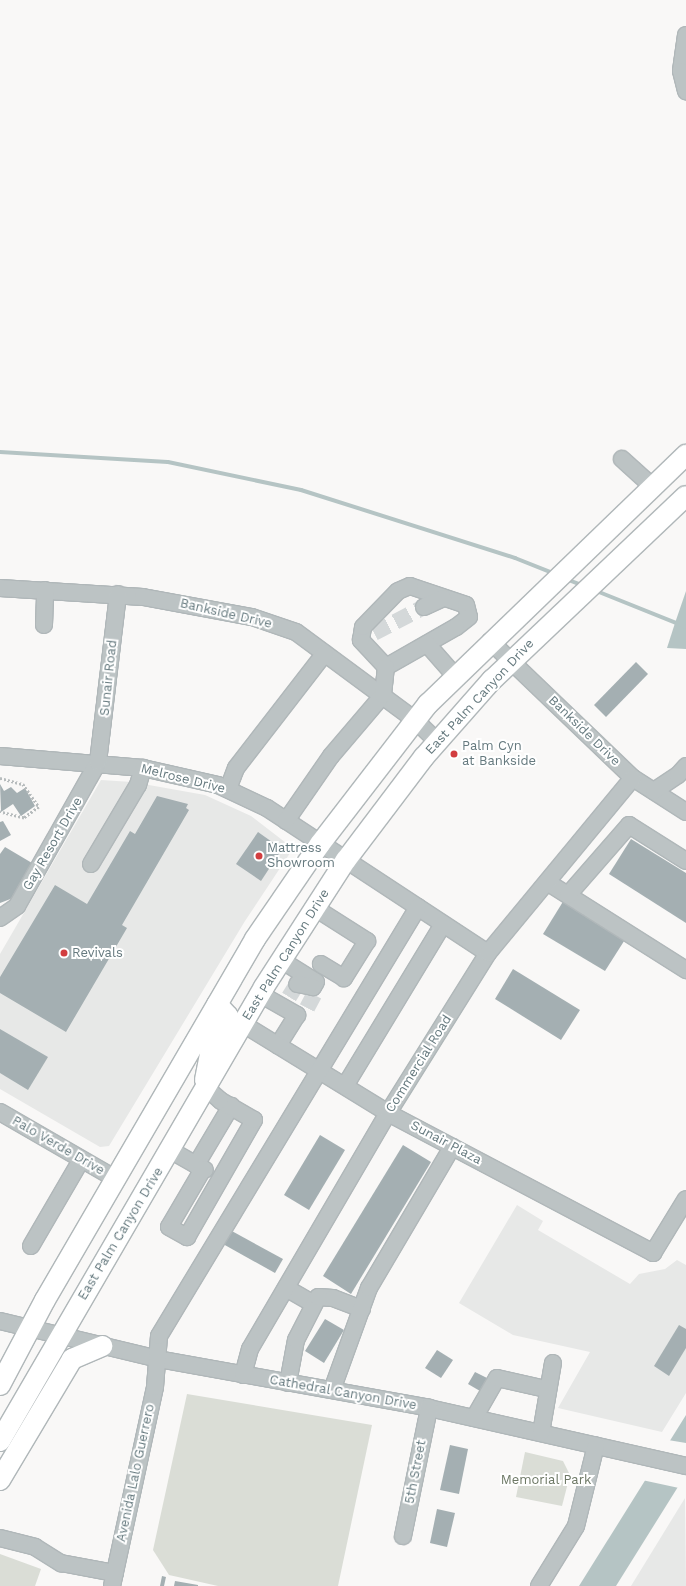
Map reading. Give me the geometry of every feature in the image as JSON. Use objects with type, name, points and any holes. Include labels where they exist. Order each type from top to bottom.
[{"type":"main road","points":[[0,1385],[29,1328],[255,939],[320,844],[415,720],[455,676],[686,455]]},
{"type":"main road","name":"East Palm Canyon Drive","points":[[0,1441],[60,1336],[244,1024],[260,994],[346,860],[438,742],[511,661],[686,496]]},
{"type":"main road","points":[[206,1088],[204,1078],[210,1054],[228,1016],[217,1004]]},
{"type":"main road","points":[[0,1480],[72,1359],[102,1346]]},
{"type":"street","points":[[686,35],[681,71],[686,91]]},
{"type":"street","points":[[622,459],[653,487]]},
{"type":"street","points":[[286,821],[331,756],[382,695],[386,667],[363,627],[398,591],[410,586],[466,605],[469,617],[456,627],[386,667]]},
{"type":"street","name":"Bankside Drive","points":[[0,588],[118,594],[252,617],[296,632],[415,720],[438,742]]},
{"type":"street","points":[[44,625],[45,590]]},
{"type":"street","name":"Sunair Road","points":[[98,762],[118,594]]},
{"type":"street","points":[[424,607],[443,598]]},
{"type":"street","name":"Bankside Drive","points":[[490,641],[634,778],[686,812]]},
{"type":"street","points":[[427,644],[455,676]]},
{"type":"street","points":[[228,789],[236,768],[325,653]]},
{"type":"street","name":"Melrose Drive","points":[[0,756],[98,762],[143,768],[228,789],[286,821],[488,953]]},
{"type":"street","name":"Gay Resort Drive","points":[[0,918],[17,906],[98,762]]},
{"type":"street","points":[[654,791],[678,775],[686,766]]},
{"type":"street","points":[[91,864],[138,785],[143,768]]},
{"type":"street","name":"Commercial Road","points":[[242,1375],[250,1349],[388,1113],[488,953],[634,778]]},
{"type":"street","points":[[568,895],[629,825],[686,861]]},
{"type":"street","points":[[547,882],[686,970]]},
{"type":"street","name":"Avenida Lalo Guerrero","points":[[114,1580],[154,1387],[160,1336],[318,1070],[418,907]]},
{"type":"street","points":[[315,908],[389,954]]},
{"type":"street","points":[[345,1086],[443,924]]},
{"type":"street","points":[[321,964],[344,978],[367,941]]},
{"type":"street","points":[[278,1046],[303,997],[316,982],[281,960]]},
{"type":"street","points":[[260,994],[303,997]]},
{"type":"street","name":"Sunair Plaza","points":[[244,1024],[388,1113],[653,1253],[686,1199]]},
{"type":"street","points":[[206,1088],[230,1106],[254,1120],[187,1237],[169,1227],[230,1106]]},
{"type":"street","name":"Palo Verde Drive","points":[[1,1114],[116,1179]]},
{"type":"street","points":[[332,1390],[369,1288],[452,1147]]},
{"type":"street","points":[[170,1150],[220,1179]]},
{"type":"street","points":[[31,1246],[81,1160]]},
{"type":"street","points":[[286,1288],[314,1304]]},
{"type":"street","points":[[288,1382],[296,1340],[318,1297],[323,1296],[362,1309]]},
{"type":"street","name":"Cathedral Canyon Drive","points":[[0,1321],[158,1359],[429,1408],[686,1466]]},
{"type":"street","points":[[541,1433],[546,1390],[553,1363]]},
{"type":"street","points":[[474,1418],[497,1378],[546,1390]]},
{"type":"street","name":"5th Street","points":[[403,1536],[429,1408]]},
{"type":"street","points":[[539,1586],[576,1526],[596,1445]]},
{"type":"street","points":[[0,1538],[35,1547],[61,1563],[114,1580]]},
{"type":"path","points":[[0,778],[23,784],[39,807],[24,818],[0,812]]},
{"type":"shaded area","points":[[686,591],[686,649],[667,648],[675,623]]},
{"type":"shaded area","points":[[101,780],[132,782],[205,795],[251,816],[290,846],[290,853],[245,921],[109,1146],[100,1147],[0,1089],[0,954]]},
{"type":"shaded area","points":[[517,1205],[543,1221],[538,1230],[630,1284],[639,1274],[665,1269],[677,1260],[686,1265],[686,1393],[662,1432],[558,1408],[590,1352],[513,1335],[459,1303]]},
{"type":"shaded area","points":[[686,1415],[686,1474],[616,1586],[579,1586]]},
{"type":"shaded area","points":[[685,1498],[686,1586],[631,1586]]},
{"type":"green space","points":[[187,1394],[372,1425],[338,1586],[218,1586],[169,1575],[153,1550]]},
{"type":"green space","name":"Memorial Park","points":[[525,1452],[563,1461],[570,1475],[562,1506],[516,1497]]},
{"type":"green space","points":[[0,1554],[41,1569],[35,1586],[0,1586]]},
{"type":"pier","points":[[668,1440],[686,1443],[686,1477],[679,1488],[642,1480]]},
{"type":"building","points":[[636,662],[648,674],[606,717],[594,705]]},
{"type":"building","points":[[0,784],[4,791],[11,787],[17,793],[25,788],[35,806],[21,816],[13,804],[1,812]]},
{"type":"building","name":"Revivals","points":[[157,796],[188,804],[186,808],[189,810],[122,925],[127,928],[66,1032],[0,993],[0,977],[55,885],[87,904],[130,831],[135,834]]},
{"type":"building","points":[[3,821],[11,835],[0,841],[0,822]]},
{"type":"building","name":"Mattress Showroom","points":[[258,832],[282,849],[261,881],[236,864]]},
{"type":"building","points":[[631,839],[686,873],[686,923],[609,874]]},
{"type":"building","points":[[5,847],[32,863],[13,898],[0,903],[0,854]]},
{"type":"building","points":[[564,900],[626,938],[605,971],[543,934]]},
{"type":"building","points":[[513,969],[580,1010],[561,1040],[495,999]]},
{"type":"building","points":[[0,1029],[48,1057],[28,1090],[0,1073]]},
{"type":"building","points":[[320,1135],[345,1150],[309,1210],[284,1195]]},
{"type":"building","points":[[403,1145],[431,1162],[351,1294],[323,1276]]},
{"type":"building","points":[[230,1230],[283,1259],[275,1273],[223,1244]]},
{"type":"building","points":[[325,1319],[344,1330],[324,1363],[305,1351]]},
{"type":"building","points":[[679,1325],[686,1329],[686,1348],[669,1376],[654,1366]]},
{"type":"building","points":[[437,1350],[453,1360],[441,1378],[425,1368]]},
{"type":"building","points":[[475,1372],[487,1378],[480,1391],[468,1384]]},
{"type":"building","points":[[450,1445],[468,1449],[459,1494],[440,1490]]},
{"type":"building","points":[[437,1509],[455,1513],[447,1547],[430,1543]]},
{"type":"building","points":[[162,1576],[166,1577],[164,1586],[160,1586]]},
{"type":"building","points":[[175,1581],[198,1585],[198,1586],[174,1586]]},
{"type":"waterway","points":[[0,452],[168,462],[301,490],[515,558],[555,574]]},
{"type":"waterway","points":[[566,579],[582,585]]},
{"type":"waterway","points":[[594,590],[686,627]]},
{"type":"tunnel","points":[[374,633],[424,607]]},
{"type":"tunnel","points":[[289,997],[297,984]]},
{"type":"tunnel","points":[[307,1008],[314,995]]},
{"type":"place","name":"Palm Cyn at Bankside","points":[[454,754]]},
{"type":"place","name":"Mattress Showroom","points":[[259,856]]},
{"type":"place","name":"Revivals","points":[[64,953]]}]
